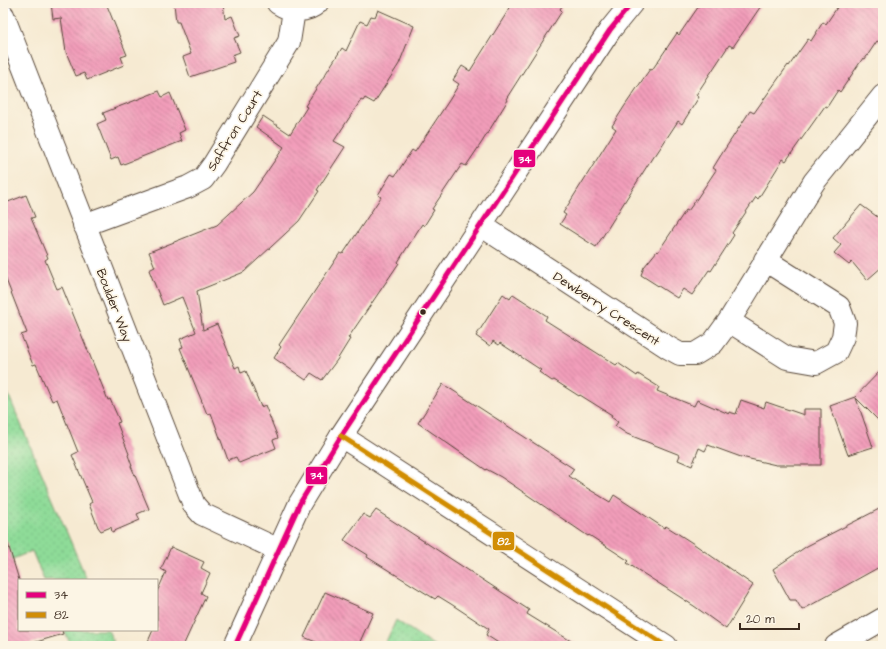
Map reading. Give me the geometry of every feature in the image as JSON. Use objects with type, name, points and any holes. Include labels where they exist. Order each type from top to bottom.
[{"type":"street","name":"Saffron Court","points":[[84,225],[188,187],[203,179],[214,164],[289,42],[286,6],[305,10],[317,3]]},
{"type":"street","points":[[236,646],[300,503],[341,436],[482,226],[610,30],[632,3]]},
{"type":"street","name":"Boulder Way","points":[[3,15],[194,505],[202,514],[279,550]]},
{"type":"street","name":"Dewberry Crescent","points":[[482,226],[680,354],[695,354],[713,343],[730,321],[814,182],[883,96]]},
{"type":"street","points":[[730,321],[787,358],[816,362],[836,352],[844,337],[845,323],[839,307],[766,260]]},
{"type":"street","points":[[341,436],[666,646]]},
{"type":"street","points":[[836,646],[883,619]]},
{"type":"green space","points":[[3,382],[87,579],[44,579],[32,551],[3,563]]},
{"type":"green space","points":[[396,620],[435,646],[384,646]]},
{"type":"green space","points":[[64,631],[108,631],[115,646],[71,646]]},
{"type":"building","points":[[51,3],[106,3],[127,55],[121,57],[124,65],[87,80],[84,73],[76,76],[66,52],[61,18],[53,19]]},
{"type":"building","points":[[174,3],[223,3],[225,19],[232,16],[240,36],[234,38],[240,52],[232,55],[234,62],[190,77],[183,57],[191,54],[179,22],[176,22]]},
{"type":"building","points":[[513,3],[564,3],[560,9],[562,11],[506,99],[508,100],[482,142],[466,166],[462,164],[432,209],[434,210],[424,226],[422,224],[398,262],[399,263],[348,338],[350,339],[337,360],[322,380],[311,373],[306,380],[274,358],[281,347],[279,345],[340,253],[343,254],[381,197],[378,195],[391,174],[395,176],[412,150],[415,152],[450,99],[459,84],[453,80],[462,66],[470,71]]},
{"type":"building","points":[[701,3],[763,3],[733,47],[729,45],[696,95],[699,97],[682,124],[678,121],[655,156],[654,155],[596,247],[560,224],[566,215],[563,213],[616,129],[612,126],[624,107],[650,69],[652,70],[677,33],[679,35]]},
{"type":"building","points":[[840,3],[883,3],[883,44],[877,41],[865,59],[863,58],[840,92],[838,90],[827,107],[825,106],[786,161],[783,159],[758,199],[756,197],[732,233],[734,235],[711,271],[709,270],[692,295],[683,289],[677,298],[641,275],[644,267],[657,251],[658,252],[686,210],[688,211],[696,200],[716,170],[713,168],[750,111],[754,113],[808,39],[811,41],[823,22],[826,24]]},
{"type":"building","points":[[378,10],[414,26],[399,64],[374,103],[365,98],[363,101],[361,100],[334,141],[345,147],[317,190],[319,191],[299,221],[244,272],[197,291],[203,330],[217,324],[235,368],[239,366],[241,373],[246,371],[261,407],[265,405],[278,438],[273,440],[276,448],[239,463],[236,457],[228,460],[211,413],[207,414],[180,348],[183,347],[180,339],[196,332],[182,297],[163,305],[149,270],[155,267],[149,252],[217,225],[253,192],[284,147],[256,127],[263,116],[290,134],[307,107],[305,106],[342,48],[346,51],[360,21],[367,24],[371,16],[375,17]]},
{"type":"building","points":[[159,91],[162,97],[170,93],[185,130],[179,133],[182,141],[121,165],[118,157],[111,160],[97,124],[106,120],[103,113]]},
{"type":"building","points":[[26,195],[35,217],[31,218],[48,258],[45,260],[57,289],[62,287],[108,400],[110,399],[120,422],[117,423],[129,454],[131,466],[149,509],[137,514],[140,520],[112,532],[111,527],[101,531],[98,527],[89,504],[92,502],[72,455],[78,452],[57,399],[52,401],[36,364],[33,365],[21,335],[27,333],[3,272],[3,204]]},
{"type":"building","points":[[861,205],[883,221],[883,266],[867,280],[852,262],[849,265],[834,253],[841,245],[833,238]]},
{"type":"building","points":[[503,294],[510,299],[513,294],[547,316],[545,320],[616,365],[618,363],[637,376],[638,374],[659,387],[657,391],[694,406],[697,400],[729,414],[729,412],[736,414],[741,400],[764,408],[766,402],[804,415],[804,409],[821,409],[821,465],[776,465],[741,457],[708,445],[705,451],[699,448],[692,466],[678,460],[680,455],[627,434],[615,426],[618,422],[611,417],[612,415],[554,380],[552,381],[539,372],[541,370],[500,343],[499,345],[493,341],[490,346],[476,336]]},
{"type":"building","points":[[883,368],[883,425],[856,398],[873,447],[848,455],[830,406],[855,397]]},
{"type":"building","points":[[443,384],[574,469],[569,476],[582,485],[610,502],[614,495],[664,528],[666,526],[694,544],[753,585],[726,629],[694,606],[627,563],[629,561],[589,535],[588,536],[501,477],[486,470],[418,423]]},
{"type":"building","points":[[883,507],[883,565],[802,610],[796,600],[790,600],[773,569],[807,546]]},
{"type":"building","points":[[376,510],[529,610],[527,614],[579,646],[503,646],[486,635],[489,629],[451,604],[438,596],[435,599],[367,557],[368,555],[344,540],[363,514],[370,518]]},
{"type":"building","points":[[3,541],[7,541],[19,579],[18,631],[62,631],[63,634],[23,646],[3,646]]},
{"type":"building","points":[[171,547],[204,562],[201,568],[210,573],[201,593],[206,596],[183,646],[146,646],[153,631],[158,631],[158,590],[166,572],[161,569]]},
{"type":"building","points":[[325,592],[373,613],[358,646],[325,646],[304,637]]},
{"type":"transit line","name":"34","points":[[235,646],[300,503],[341,436],[610,30],[632,3]]},
{"type":"transit line","name":"82","points":[[341,436],[666,646]]}]
